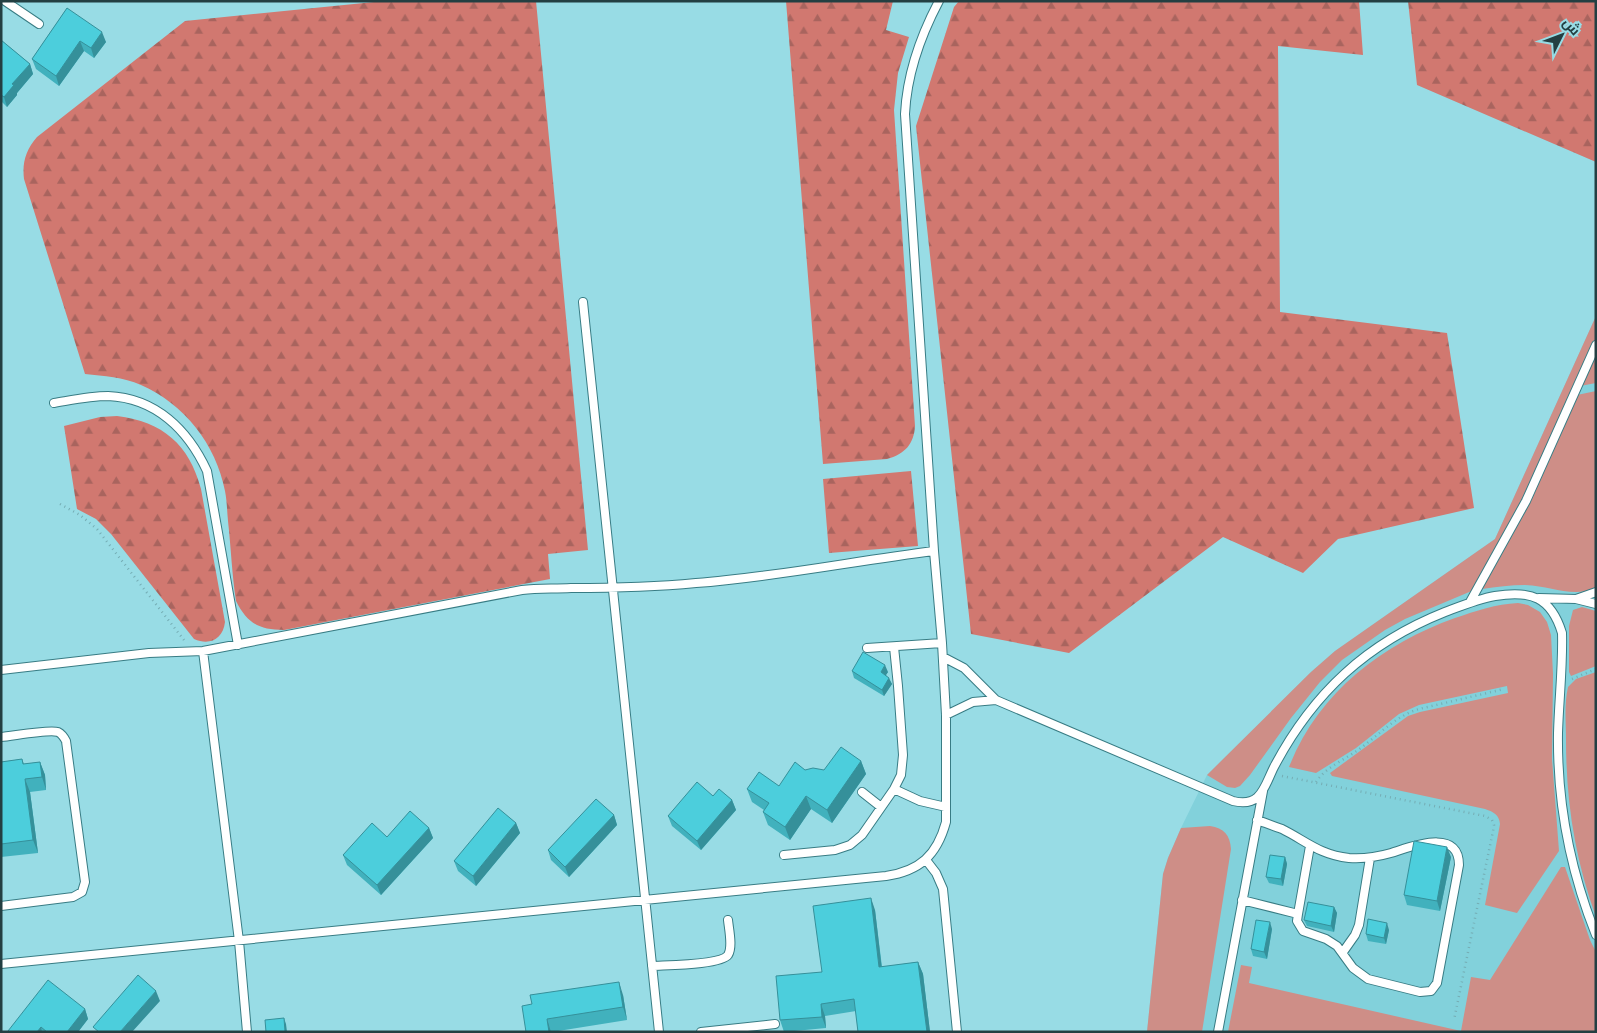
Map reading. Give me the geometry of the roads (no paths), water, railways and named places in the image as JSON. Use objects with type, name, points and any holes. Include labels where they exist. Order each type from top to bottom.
[{"type":"lane","points":[[5,1],[39,24]]},
{"type":"lane","points":[[1,964],[886,876],[900,874],[926,860],[942,836],[946,822],[946,715],[905,114],[906,94],[914,61],[922,36],[939,1]]},
{"type":"lane","points":[[583,302],[658,1032]]},
{"type":"lane","points":[[1470,602],[1526,501],[1596,345]]},
{"type":"lane","points":[[54,403],[109,396],[130,400],[150,407],[169,418],[198,451],[207,471],[238,645]]},
{"type":"lane","points":[[1,670],[132,654],[203,651],[522,590],[669,585],[750,578],[934,551]]},
{"type":"lane","points":[[1576,599],[1596,592]]},
{"type":"lane","points":[[1218,1032],[1263,791],[1280,756],[1299,726],[1325,693],[1350,667],[1371,651],[1410,628],[1470,602],[1516,593],[1539,598],[1576,599],[1596,604]]},
{"type":"lane","points":[[1539,598],[1549,607],[1557,619],[1562,633],[1558,734],[1560,788],[1574,871],[1596,935]]},
{"type":"lane","points":[[867,648],[942,643]]},
{"type":"lane","points":[[784,855],[835,850],[850,846],[862,835],[894,789],[901,774],[903,755],[894,647]]},
{"type":"lane","points":[[203,651],[239,941],[247,1032]]},
{"type":"lane","points":[[943,656],[964,668],[996,700],[1233,801],[1250,802],[1263,791]]},
{"type":"lane","points":[[946,715],[973,702],[996,700]]},
{"type":"lane","points":[[1,737],[57,732],[64,737],[84,882],[82,892],[73,897],[1,906]]},
{"type":"lane","points":[[894,789],[920,801],[946,807]]},
{"type":"lane","points":[[862,792],[881,807]]},
{"type":"lane","points":[[1257,820],[1282,829],[1310,846],[1349,858],[1370,858],[1432,842],[1450,846],[1456,850],[1459,857],[1459,865],[1437,983],[1431,991],[1426,993],[1368,979],[1353,968],[1343,952],[1331,942],[1303,932],[1297,922],[1310,846]]},
{"type":"lane","points":[[1343,952],[1355,936],[1359,925],[1370,858]]},
{"type":"lane","points":[[926,860],[936,873],[943,889],[957,1032]]},
{"type":"lane","points":[[1242,900],[1298,914]]},
{"type":"lane","points":[[652,966],[711,962],[725,958],[729,954],[730,947],[728,920]]},
{"type":"lane","points":[[701,1032],[775,1024]]}]
